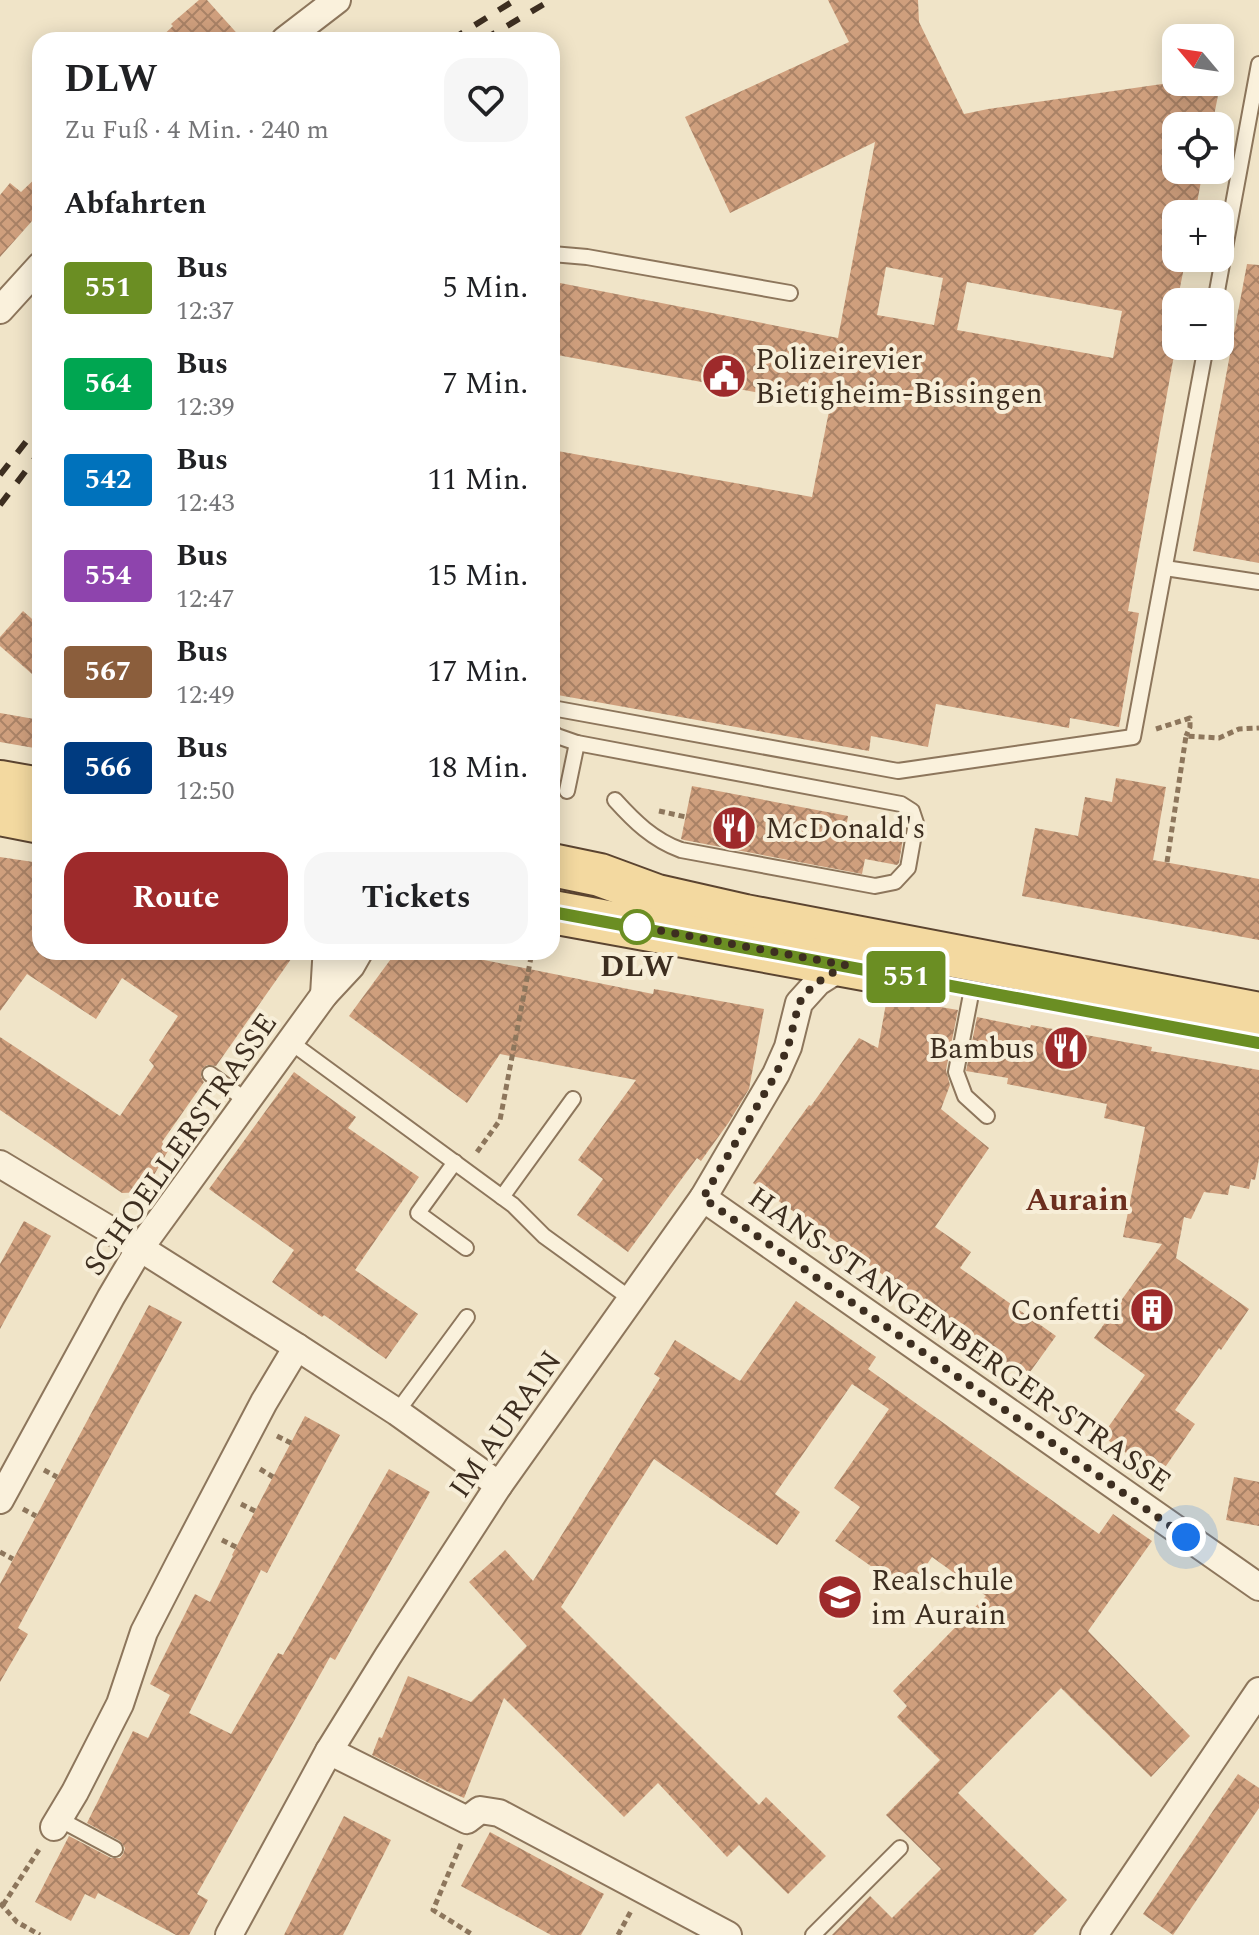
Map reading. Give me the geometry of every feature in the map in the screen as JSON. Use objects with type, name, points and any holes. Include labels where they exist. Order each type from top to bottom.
[{"type":"main road","points":[[0,782],[32,788]]},
{"type":"main road","points":[[0,814],[32,820]]},
{"type":"main road","points":[[560,867],[600,875],[657,896],[745,916],[1259,1014]]},
{"type":"main road","points":[[560,913],[1259,1043]]},
{"type":"street","points":[[295,32],[333,1]]},
{"type":"street","points":[[2,303],[32,274]]},
{"type":"street","points":[[324,995],[327,960]]},
{"type":"street","name":"SCHOELLERSTRASSE","points":[[0,1500],[140,1248],[289,1041],[354,960]]},
{"type":"street","name":"IM AURAIN","points":[[229,1935],[329,1751],[499,1485],[703,1198],[776,1074],[788,1047],[799,1003],[818,982],[845,965]]},
{"type":"street","points":[[3,1172],[140,1248],[297,1347],[397,1412],[499,1485]]},
{"type":"street","name":"HANS-STANGENBERGER-STRASSE","points":[[703,1198],[1259,1587]]},
{"type":"street","points":[[56,1823],[120,1704],[144,1632],[165,1590],[264,1402],[297,1347]]},
{"type":"street","points":[[1094,1935],[1259,1691]]},
{"type":"street","points":[[329,1751],[467,1820],[480,1810],[499,1813],[728,1935]]},
{"type":"lane","points":[[1218,288],[1259,64]]},
{"type":"lane","points":[[560,255],[790,293]]},
{"type":"lane","points":[[560,709],[898,771],[1133,737],[1203,360]]},
{"type":"lane","points":[[1165,568],[1259,582]]},
{"type":"lane","points":[[560,737],[577,743],[901,804],[912,811],[916,823],[908,868],[895,882],[875,886],[681,850],[653,836],[615,800]]},
{"type":"lane","points":[[567,791],[577,743]]},
{"type":"lane","points":[[972,989],[956,1072],[965,1096],[987,1116]]},
{"type":"lane","points":[[289,1041],[513,1205],[544,1236],[631,1299]]},
{"type":"lane","points":[[210,1074],[247,1101]]},
{"type":"lane","points":[[502,1197],[573,1099]]},
{"type":"lane","points":[[460,1166],[418,1213],[466,1248]]},
{"type":"lane","points":[[397,1412],[467,1317]]},
{"type":"lane","points":[[56,1823],[115,1849]]},
{"type":"lane","points":[[813,1935],[900,1848]]},
{"type":"path","points":[[1133,737],[1190,718],[1167,862]]},
{"type":"path","points":[[1186,736],[1219,738],[1239,729],[1259,728]]},
{"type":"path","points":[[460,1166],[500,1120],[530,960]]},
{"type":"path","points":[[0,1552],[13,1559]]},
{"type":"path","points":[[467,1820],[459,1849],[433,1910],[473,1935]]},
{"type":"path","points":[[40,1935],[17,1922],[2,1904],[56,1823]]},
{"type":"building","points":[[199,0],[207,0],[236,32],[167,32],[173,26],[171,24]]},
{"type":"building","points":[[828,0],[918,0],[919,22],[964,114],[1162,84],[1162,96],[1218,96],[1215,112],[1162,112],[1162,184],[1200,184],[1198,200],[1162,200],[1162,272],[1183,272],[1180,288],[1162,288],[1162,360],[1173,360],[1128,611],[1139,613],[1119,727],[1070,718],[1069,728],[936,704],[928,747],[871,736],[869,751],[560,695],[560,451],[812,497],[830,406],[560,355],[560,283],[838,338],[875,142],[730,213],[685,117],[849,42]],"holes":[[[886,267],[943,278],[934,325],[877,315]],[[967,282],[1122,311],[1113,358],[957,330]]]},
{"type":"building","points":[[32,182],[32,221],[0,257],[0,195],[10,183],[21,192]]},
{"type":"building","points":[[1247,264],[1259,265],[1259,563],[1193,551],[1229,360],[1234,360],[1234,333]]},
{"type":"building","points":[[23,611],[32,619],[32,674],[0,646],[0,637]]},
{"type":"building","points":[[0,713],[32,719],[32,748],[0,742]]},
{"type":"building","points":[[1116,778],[1166,787],[1153,860],[1259,879],[1259,940],[1022,896],[1035,828],[1078,836],[1085,797],[1112,802]]},
{"type":"building","points":[[692,786],[848,816],[847,822],[904,832],[899,863],[865,859],[862,874],[681,839]]},
{"type":"building","points":[[0,857],[32,862],[32,960],[290,960],[216,1066],[207,1065],[202,1069],[204,1082],[162,1142],[168,1151],[144,1192],[122,1193],[0,1110],[0,1037],[120,1116],[154,1066],[149,1060],[178,1016],[122,978],[96,1019],[27,974],[0,1011]]},
{"type":"building","points":[[390,960],[484,960],[653,994],[654,989],[764,1009],[749,1089],[701,1161],[697,1158],[628,1252],[577,1215],[603,1179],[578,1160],[636,1080],[500,1054],[467,1103],[349,1016]]},
{"type":"building","points":[[887,998],[958,1010],[946,1070],[950,1085],[941,1109],[989,1148],[935,1227],[971,1252],[960,1268],[1056,1336],[1025,1379],[753,1183],[859,1038],[878,1048]]},
{"type":"building","points":[[977,1017],[1152,1047],[1151,1051],[1259,1070],[1259,1159],[1255,1180],[1251,1179],[1249,1189],[1230,1185],[1228,1195],[1204,1192],[1191,1219],[1184,1217],[1176,1258],[1249,1309],[1175,1410],[1195,1424],[1159,1476],[1102,1436],[1145,1375],[1094,1338],[1162,1244],[1123,1237],[1145,1127],[1104,1118],[1107,1104],[1007,1084],[1008,1078],[966,1071]]},
{"type":"building","points":[[294,1072],[356,1117],[348,1128],[419,1177],[355,1270],[418,1314],[386,1359],[272,1282],[294,1250],[209,1189]]},
{"type":"building","points":[[24,1221],[51,1236],[0,1329],[0,1264]]},
{"type":"building","points":[[796,1301],[876,1357],[868,1369],[1099,1534],[1113,1514],[1152,1541],[1088,1631],[1190,1736],[1151,1777],[1061,1688],[958,1793],[1067,1900],[1033,1935],[832,1935],[870,1896],[892,1918],[941,1869],[886,1815],[940,1760],[897,1717],[907,1706],[893,1691],[986,1596],[932,1557],[908,1592],[835,1541],[860,1507],[834,1488],[889,1409],[852,1384],[775,1494],[800,1512],[777,1545],[654,1459],[561,1607],[759,1805],[766,1797],[826,1856],[788,1894],[739,1845],[727,1857],[658,1783],[624,1817],[504,1698],[464,1798],[372,1755],[408,1676],[471,1702],[527,1646],[469,1582],[505,1550],[533,1581],[660,1378],[654,1374],[675,1340],[740,1381]]},
{"type":"building","points":[[149,1305],[182,1322],[18,1628],[28,1634],[0,1682],[0,1584]]},
{"type":"building","points":[[305,1416],[340,1435],[267,1573],[261,1570],[189,1713],[231,1734],[278,1653],[283,1655],[389,1469],[430,1492],[335,1660],[330,1657],[197,1894],[208,1900],[189,1935],[176,1935],[98,1893],[95,1899],[85,1894],[71,1921],[35,1902],[69,1836],[111,1858],[120,1858],[123,1854],[125,1848],[120,1841],[87,1823],[133,1731],[148,1738],[170,1695],[150,1684],[195,1594],[210,1602]]},
{"type":"building","points":[[1234,1477],[1259,1482],[1259,1526],[1226,1520]]},
{"type":"building","points":[[1238,1774],[1259,1788],[1259,1808],[1173,1935],[1143,1914]]},
{"type":"building","points":[[344,1816],[391,1840],[343,1935],[284,1935]]},
{"type":"building","points":[[490,1832],[604,1894],[581,1935],[551,1935],[461,1886]]},
{"type":"railway","points":[[464,32],[515,0]]},
{"type":"railway","points":[[497,32],[551,0]]},
{"type":"railway","points":[[0,475],[32,434]]},
{"type":"railway","points":[[0,505],[32,463]]},
{"type":"bus line","name":"551","points":[[560,913],[1259,1043]]},
{"type":"place","name":"Polizeirevier Bietigheim-Bissingen","points":[[724,376]]},
{"type":"place","name":"McDonald's","points":[[734,828]]},
{"type":"place","name":"DLW","points":[[637,927]]},
{"type":"place","name":"Bambus","points":[[1066,1048]]},
{"type":"place","name":"Confetti","points":[[1152,1310]]},
{"type":"place","name":"Realschule im Aurain","points":[[840,1597]]},
{"type":"district","name":"Aurain","points":[[1077,1199]]},
{"type":"route","points":[[637,927],[845,965],[818,982],[799,1003],[788,1047],[776,1074],[703,1198],[1186,1537]]}]
